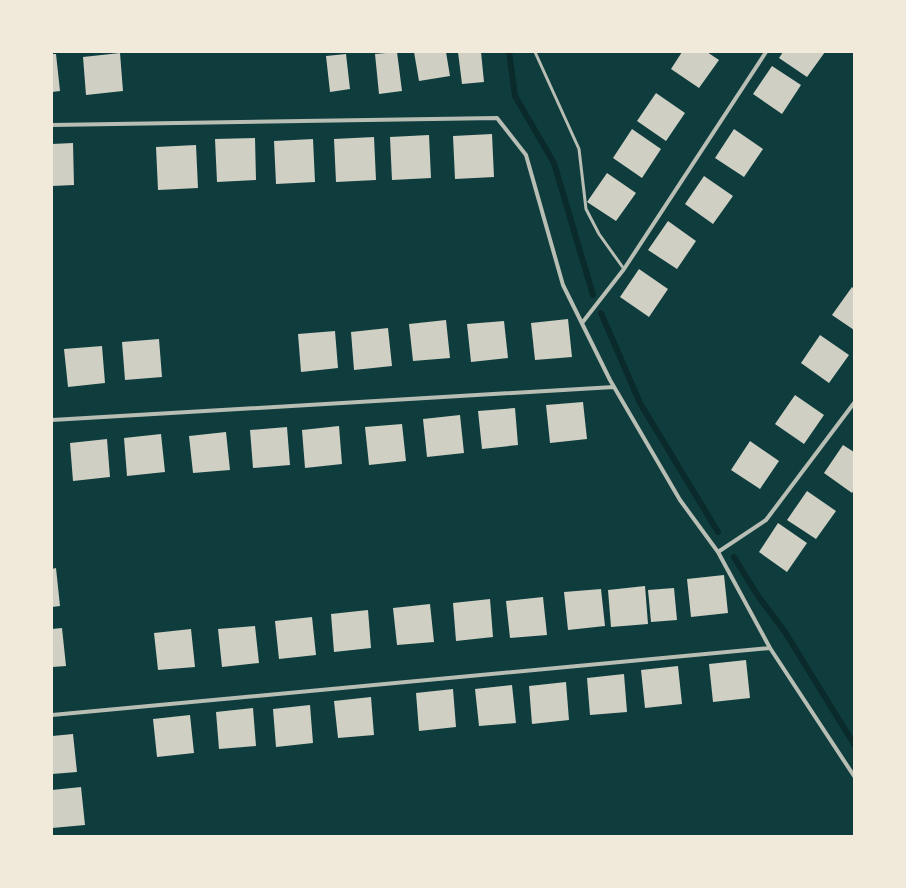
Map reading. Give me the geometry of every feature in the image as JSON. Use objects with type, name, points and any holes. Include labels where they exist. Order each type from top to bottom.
[{"type":"street","points":[[582,323],[624,269],[766,52]]},
{"type":"street","points":[[52,125],[497,118],[526,155],[563,285],[614,386],[680,500],[718,552],[770,648],[854,776]]},
{"type":"street","points":[[52,420],[614,386]]},
{"type":"street","points":[[718,552],[766,520],[854,402]]},
{"type":"street","points":[[52,715],[770,648]]},
{"type":"lane","points":[[535,52],[579,149],[586,209],[599,234],[624,269]]},
{"type":"building","points":[[397,52],[402,91],[379,94],[375,54]]},
{"type":"building","points":[[414,52],[446,52],[450,76],[419,81]]},
{"type":"building","points":[[458,52],[481,52],[484,82],[462,84]]},
{"type":"building","points":[[682,52],[707,52],[719,60],[699,88],[671,69]]},
{"type":"building","points":[[783,52],[825,52],[807,77],[779,58]]},
{"type":"building","points":[[120,53],[123,91],[86,95],[83,57]]},
{"type":"building","points":[[52,54],[56,54],[60,91],[52,92]]},
{"type":"building","points":[[346,54],[350,89],[330,92],[326,56]]},
{"type":"building","points":[[772,66],[801,85],[782,114],[753,94]]},
{"type":"building","points":[[656,93],[685,113],[666,141],[637,121]]},
{"type":"building","points":[[632,129],[661,149],[642,178],[613,158]]},
{"type":"building","points":[[734,129],[763,149],[744,177],[715,158]]},
{"type":"building","points":[[492,134],[494,177],[455,179],[453,136]]},
{"type":"building","points":[[429,135],[431,178],[392,180],[390,137]]},
{"type":"building","points":[[374,137],[376,180],[336,182],[334,139]]},
{"type":"building","points":[[255,138],[256,180],[217,182],[215,139]]},
{"type":"building","points":[[313,139],[315,182],[276,184],[274,141]]},
{"type":"building","points":[[73,143],[74,185],[52,186],[52,144]]},
{"type":"building","points":[[196,145],[198,188],[158,190],[156,147]]},
{"type":"building","points":[[607,173],[636,193],[616,221],[587,202]]},
{"type":"building","points":[[704,176],[733,196],[713,224],[685,204]]},
{"type":"building","points":[[668,221],[696,241],[677,269],[648,250]]},
{"type":"building","points":[[639,269],[668,289],[649,317],[620,297]]},
{"type":"building","points":[[852,287],[854,289],[854,330],[832,315]]},
{"type":"building","points":[[568,319],[572,357],[535,360],[531,323]]},
{"type":"building","points":[[446,320],[450,358],[413,361],[409,324]]},
{"type":"building","points":[[504,321],[508,358],[471,362],[467,324]]},
{"type":"building","points":[[388,328],[392,366],[354,370],[351,332]]},
{"type":"building","points":[[335,331],[338,368],[301,372],[298,334]]},
{"type":"building","points":[[820,335],[849,355],[829,383],[801,363]]},
{"type":"building","points":[[159,339],[162,377],[125,380],[122,342]]},
{"type":"building","points":[[102,346],[105,383],[68,387],[64,349]]},
{"type":"building","points":[[795,395],[824,415],[804,444],[775,424]]},
{"type":"building","points":[[583,402],[587,439],[550,443],[546,405]]},
{"type":"building","points":[[515,408],[518,445],[482,449],[478,411]]},
{"type":"building","points":[[460,415],[464,453],[427,457],[423,419]]},
{"type":"building","points":[[402,424],[406,461],[369,465],[365,427]]},
{"type":"building","points":[[339,426],[342,464],[305,468],[302,430]]},
{"type":"building","points":[[287,427],[290,465],[253,468],[250,430]]},
{"type":"building","points":[[226,432],[230,470],[193,473],[189,436]]},
{"type":"building","points":[[161,434],[165,472],[127,476],[124,438]]},
{"type":"building","points":[[107,439],[110,477],[73,481],[70,443]]},
{"type":"building","points":[[750,441],[779,461],[760,489],[731,470]]},
{"type":"building","points":[[843,445],[854,452],[854,490],[852,493],[824,473]]},
{"type":"building","points":[[807,491],[836,511],[816,539],[787,520]]},
{"type":"building","points":[[778,523],[807,543],[787,572],[759,552]]},
{"type":"building","points":[[56,568],[60,606],[52,607],[52,569]]},
{"type":"building","points":[[724,575],[728,613],[691,617],[687,579]]},
{"type":"building","points":[[645,586],[648,624],[611,627],[608,590]]},
{"type":"building","points":[[674,588],[677,620],[651,622],[648,590]]},
{"type":"building","points":[[601,589],[605,626],[568,630],[564,592]]},
{"type":"building","points":[[543,597],[547,635],[510,638],[506,601]]},
{"type":"building","points":[[490,599],[493,637],[456,641],[453,603]]},
{"type":"building","points":[[430,604],[434,642],[397,645],[393,608]]},
{"type":"building","points":[[368,610],[371,648],[334,652],[331,614]]},
{"type":"building","points":[[312,617],[316,655],[279,659],[275,621]]},
{"type":"building","points":[[255,626],[259,663],[222,667],[218,629]]},
{"type":"building","points":[[62,628],[66,666],[52,667],[52,629]]},
{"type":"building","points":[[191,629],[195,667],[158,670],[154,633]]},
{"type":"building","points":[[746,660],[750,698],[713,702],[709,664]]},
{"type":"building","points":[[678,666],[682,704],[645,708],[641,670]]},
{"type":"building","points":[[624,674],[627,712],[590,715],[587,678]]},
{"type":"building","points":[[566,682],[569,720],[532,724],[529,686]]},
{"type":"building","points":[[512,685],[516,723],[479,726],[475,689]]},
{"type":"building","points":[[453,689],[456,727],[419,731],[416,693]]},
{"type":"building","points":[[371,697],[374,735],[338,738],[334,701]]},
{"type":"building","points":[[310,705],[313,743],[276,747],[273,709]]},
{"type":"building","points":[[253,708],[256,746],[219,749],[216,712]]},
{"type":"building","points":[[190,715],[194,753],[157,757],[153,719]]},
{"type":"building","points":[[73,734],[77,772],[52,774],[52,736]]},
{"type":"building","points":[[81,787],[85,825],[52,828],[52,790]]},
{"type":"waterway","points":[[509,52],[515,96],[554,163],[593,295]]},
{"type":"waterway","points":[[601,313],[640,403],[718,532]]},
{"type":"waterway","points":[[734,557],[758,596],[785,632],[854,744]]}]
